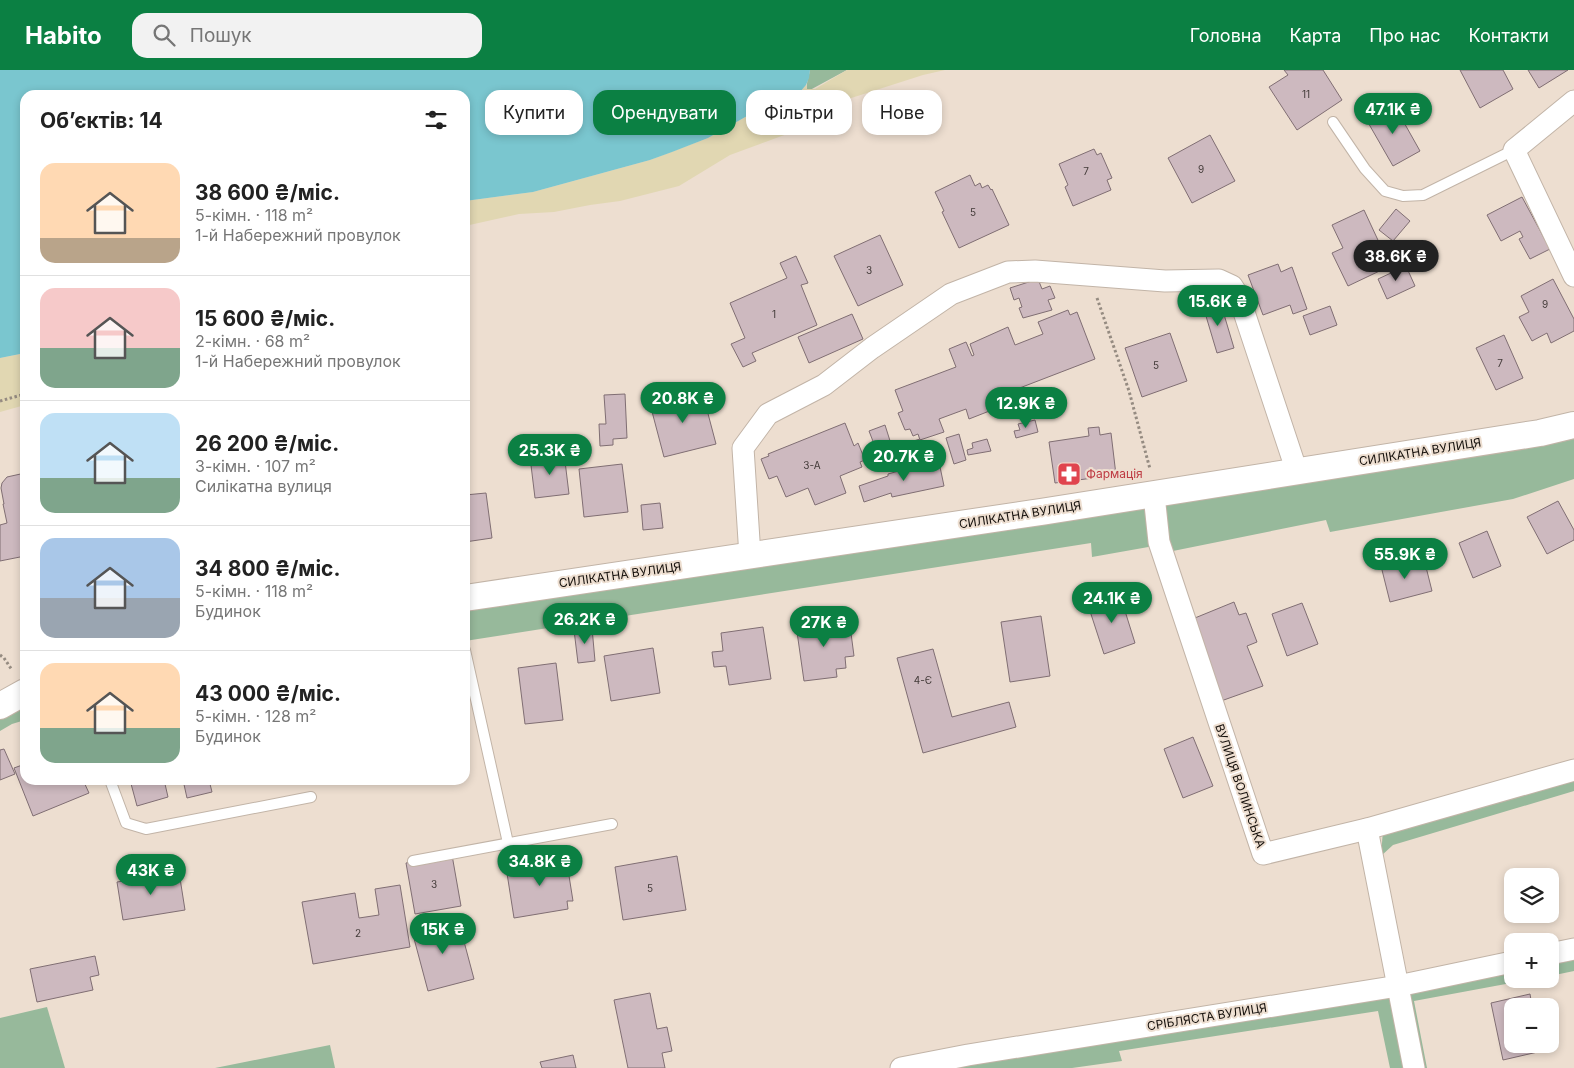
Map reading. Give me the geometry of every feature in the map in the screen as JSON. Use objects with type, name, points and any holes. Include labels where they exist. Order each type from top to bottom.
[{"type":"street","points":[[1574,101],[1514,150],[1574,276]]},
{"type":"street","points":[[750,556],[743,448],[768,414],[824,385],[872,348],[952,294],[1008,272],[1036,271],[1165,281],[1219,280],[1232,286],[1238,297],[1297,472]]},
{"type":"street","name":"СИЛІКАТНА ВУЛИЦЯ","points":[[470,597],[1154,495],[1540,433],[1574,425]]},
{"type":"street","name":"ВУЛИЦЯ ВОЛИНСЬКА","points":[[1154,495],[1159,542],[1263,854],[1367,829],[1574,770]]},
{"type":"street","points":[[0,706],[20,695]]},
{"type":"street","points":[[1367,829],[1414,1068]]},
{"type":"street","points":[[1559,952],[1574,949]]},
{"type":"street","name":"СРІБЛЯСТА ВУЛИЦЯ","points":[[901,1068],[968,1055],[1398,986],[1504,964]]},
{"type":"lane","points":[[1333,122],[1365,169],[1384,191],[1403,196],[1424,195],[1514,150]]},
{"type":"lane","points":[[470,672],[508,842]]},
{"type":"lane","points":[[112,785],[126,823],[146,829],[311,797]]},
{"type":"lane","points":[[412,861],[612,824]]},
{"type":"path","points":[[1088,274],[1129,391],[1154,495]]},
{"type":"path","points":[[0,401],[20,395]]},
{"type":"green space","points":[[810,70],[847,70],[810,90],[807,89]]},
{"type":"green space","points":[[1574,434],[1574,479],[1513,499],[1330,532],[1326,520],[1168,552],[1163,501]]},
{"type":"green space","points":[[1146,504],[1154,546],[1092,557],[1091,543],[470,640],[470,600]]},
{"type":"green space","points":[[20,704],[20,722],[0,731],[0,713]]},
{"type":"green space","points":[[1574,767],[1574,791],[1393,845],[1381,856],[1383,830]]},
{"type":"green space","points":[[1574,948],[1574,971],[1559,974],[1559,950]]},
{"type":"green space","points":[[1504,962],[1504,984],[1414,1001],[1427,1068],[1420,1068],[1406,988]]},
{"type":"green space","points":[[1390,996],[1411,1068],[1390,1068],[1378,1011],[1119,1051],[1122,1061],[1072,1068],[895,1068]]},
{"type":"green space","points":[[47,1007],[65,1068],[0,1068],[0,1018]]},
{"type":"green space","points":[[330,1045],[335,1068],[215,1068]]},
{"type":"sand","points":[[847,70],[945,70],[876,90],[862,90],[862,95],[852,98],[852,90],[802,90],[806,85],[807,89],[815,89]]},
{"type":"sand","points":[[746,117],[746,135],[784,135],[730,155],[679,186],[620,201],[554,212],[519,214],[470,225],[470,200],[533,192],[650,160],[713,135],[736,135],[736,122]]},
{"type":"sand","points":[[20,354],[20,406],[0,412],[0,358]]},
{"type":"water","points":[[0,70],[810,70],[809,78],[802,90],[746,90],[746,117],[736,122],[736,90],[593,90],[593,135],[713,135],[650,160],[533,192],[470,200],[470,90],[20,90],[20,354],[0,358]]},
{"type":"building","points":[[1284,70],[1323,70],[1342,100],[1297,130],[1269,87],[1288,75]]},
{"type":"building","points":[[1460,70],[1503,70],[1513,89],[1480,108]]},
{"type":"building","points":[[1528,70],[1568,70],[1539,88]]},
{"type":"building","points":[[1393,103],[1420,151],[1393,166],[1366,119]]},
{"type":"building","points":[[1210,135],[1235,181],[1192,203],[1168,158]]},
{"type":"building","points":[[1094,149],[1097,155],[1101,153],[1112,178],[1107,180],[1111,190],[1073,206],[1065,187],[1068,185],[1059,164]]},
{"type":"building","points":[[970,175],[975,186],[980,183],[982,188],[988,185],[992,189],[1009,225],[959,248],[935,192]]},
{"type":"building","points":[[1522,197],[1550,249],[1530,259],[1519,239],[1523,237],[1520,231],[1501,241],[1487,215]]},
{"type":"building","points":[[1396,209],[1410,221],[1393,241],[1379,230]]},
{"type":"building","points":[[1364,210],[1390,266],[1348,286],[1332,253],[1343,248],[1332,225]]},
{"type":"building","points":[[880,235],[903,285],[858,306],[834,256]]},
{"type":"building","points":[[796,256],[808,283],[801,285],[817,325],[752,353],[756,361],[743,367],[731,344],[745,338],[730,303],[787,278],[780,263]]},
{"type":"building","points":[[1278,264],[1281,272],[1292,267],[1307,309],[1293,314],[1290,305],[1263,315],[1248,275]]},
{"type":"building","points":[[1406,266],[1415,286],[1387,299],[1378,279]]},
{"type":"building","points":[[1038,279],[1042,289],[1050,286],[1055,298],[1048,300],[1052,310],[1023,318],[1019,308],[1022,307],[1019,298],[1014,300],[1010,288]]},
{"type":"building","points":[[1553,279],[1574,319],[1574,331],[1551,343],[1547,333],[1532,341],[1519,317],[1529,312],[1521,296]]},
{"type":"building","points":[[1220,301],[1234,348],[1217,353],[1203,306]]},
{"type":"building","points":[[1330,306],[1337,325],[1310,335],[1303,316]]},
{"type":"building","points":[[1068,310],[1070,315],[1077,312],[1095,359],[1017,389],[1021,401],[997,410],[994,399],[989,401],[992,410],[969,419],[966,409],[939,419],[944,432],[920,440],[918,434],[913,436],[910,429],[905,430],[898,413],[903,411],[895,390],[956,367],[949,349],[966,342],[972,356],[974,355],[970,344],[1008,327],[1015,345],[1043,334],[1038,322]]},
{"type":"building","points":[[852,314],[863,339],[809,363],[798,337]]},
{"type":"building","points":[[1170,333],[1187,381],[1142,397],[1125,348]]},
{"type":"building","points":[[1504,335],[1523,378],[1496,390],[1476,348]]},
{"type":"building","points":[[702,391],[716,444],[664,457],[650,404]]},
{"type":"building","points":[[625,394],[627,438],[613,439],[613,445],[600,446],[599,424],[606,424],[604,395]]},
{"type":"building","points":[[1035,420],[1038,432],[1016,438],[1014,431],[1020,430],[1018,424]]},
{"type":"building","points":[[845,423],[854,446],[858,443],[865,460],[860,462],[862,467],[840,476],[846,493],[815,505],[808,488],[786,497],[777,476],[769,479],[761,459],[769,456],[768,454]]},
{"type":"building","points":[[885,425],[891,444],[876,449],[869,431]]},
{"type":"building","points":[[1099,427],[1100,435],[1111,433],[1116,475],[1055,483],[1049,442],[1089,436],[1088,428]]},
{"type":"building","points":[[959,434],[966,460],[954,464],[946,438]]},
{"type":"building","points":[[920,439],[931,453],[935,452],[939,462],[914,469],[907,443]]},
{"type":"building","points":[[987,439],[991,451],[968,455],[967,450],[973,448],[972,443]]},
{"type":"building","points":[[564,453],[569,494],[535,498],[530,457]]},
{"type":"building","points":[[939,462],[944,486],[892,497],[891,493],[864,502],[859,486],[888,476],[888,474]]},
{"type":"building","points":[[622,464],[628,512],[584,517],[579,469]]},
{"type":"building","points":[[20,474],[20,557],[0,561],[0,525],[7,523],[1,488],[2,483],[7,477]]},
{"type":"building","points":[[486,493],[492,538],[470,541],[470,495]]},
{"type":"building","points":[[1558,501],[1574,530],[1574,540],[1547,554],[1527,517]]},
{"type":"building","points":[[660,503],[663,528],[643,530],[641,505]]},
{"type":"building","points":[[1487,531],[1501,566],[1473,578],[1459,543]]},
{"type":"building","points":[[1413,559],[1415,569],[1426,567],[1432,591],[1390,602],[1381,566]]},
{"type":"building","points":[[1120,595],[1135,643],[1104,654],[1088,605]]},
{"type":"building","points":[[1234,602],[1239,615],[1246,613],[1257,642],[1247,646],[1263,686],[1221,701],[1190,620]]},
{"type":"building","points":[[1302,603],[1318,644],[1287,656],[1272,614]]},
{"type":"building","points":[[1041,616],[1050,676],[1010,682],[1001,622]]},
{"type":"building","points":[[849,618],[854,656],[845,657],[846,668],[836,669],[837,677],[804,681],[796,625]]},
{"type":"building","points":[[763,627],[771,679],[729,685],[726,666],[714,667],[712,652],[723,651],[721,633]]},
{"type":"building","points":[[592,628],[595,661],[578,663],[574,630]]},
{"type":"building","points":[[653,648],[660,693],[611,701],[604,656]]},
{"type":"building","points":[[933,649],[952,717],[1009,702],[1016,727],[923,753],[897,658]]},
{"type":"building","points":[[556,663],[563,720],[525,724],[518,668]]},
{"type":"building","points":[[1193,737],[1213,786],[1183,798],[1164,749]]},
{"type":"building","points":[[4,749],[15,774],[0,780],[0,750]]},
{"type":"building","points":[[20,766],[20,783],[14,768]]},
{"type":"building","points":[[21,785],[85,785],[89,793],[33,816]]},
{"type":"building","points":[[131,785],[165,785],[168,797],[137,806]]},
{"type":"building","points":[[184,785],[210,785],[212,792],[187,798]]},
{"type":"building","points":[[452,855],[461,906],[415,914],[406,863]]},
{"type":"building","points":[[677,856],[686,910],[623,920],[615,867]]},
{"type":"building","points":[[566,857],[573,901],[567,901],[568,909],[514,918],[506,867]]},
{"type":"building","points":[[179,872],[185,910],[123,920],[117,882]]},
{"type":"building","points":[[400,885],[410,947],[313,964],[302,902],[355,893],[359,918],[379,915],[375,889]]},
{"type":"building","points":[[458,919],[474,979],[428,991],[412,931]]},
{"type":"building","points":[[95,956],[99,975],[90,977],[93,990],[37,1002],[30,969]]},
{"type":"building","points":[[650,993],[657,1029],[667,1027],[672,1051],[662,1053],[665,1068],[628,1068],[614,1000]]},
{"type":"building","points":[[1530,994],[1531,998],[1513,998]]},
{"type":"building","points":[[1504,1000],[1504,1053],[1533,1053],[1503,1060],[1491,1003]]},
{"type":"building","points":[[573,1055],[576,1068],[542,1068],[540,1062]]},
{"type":"place","name":"Фармація","points":[[1069,474]]}]
